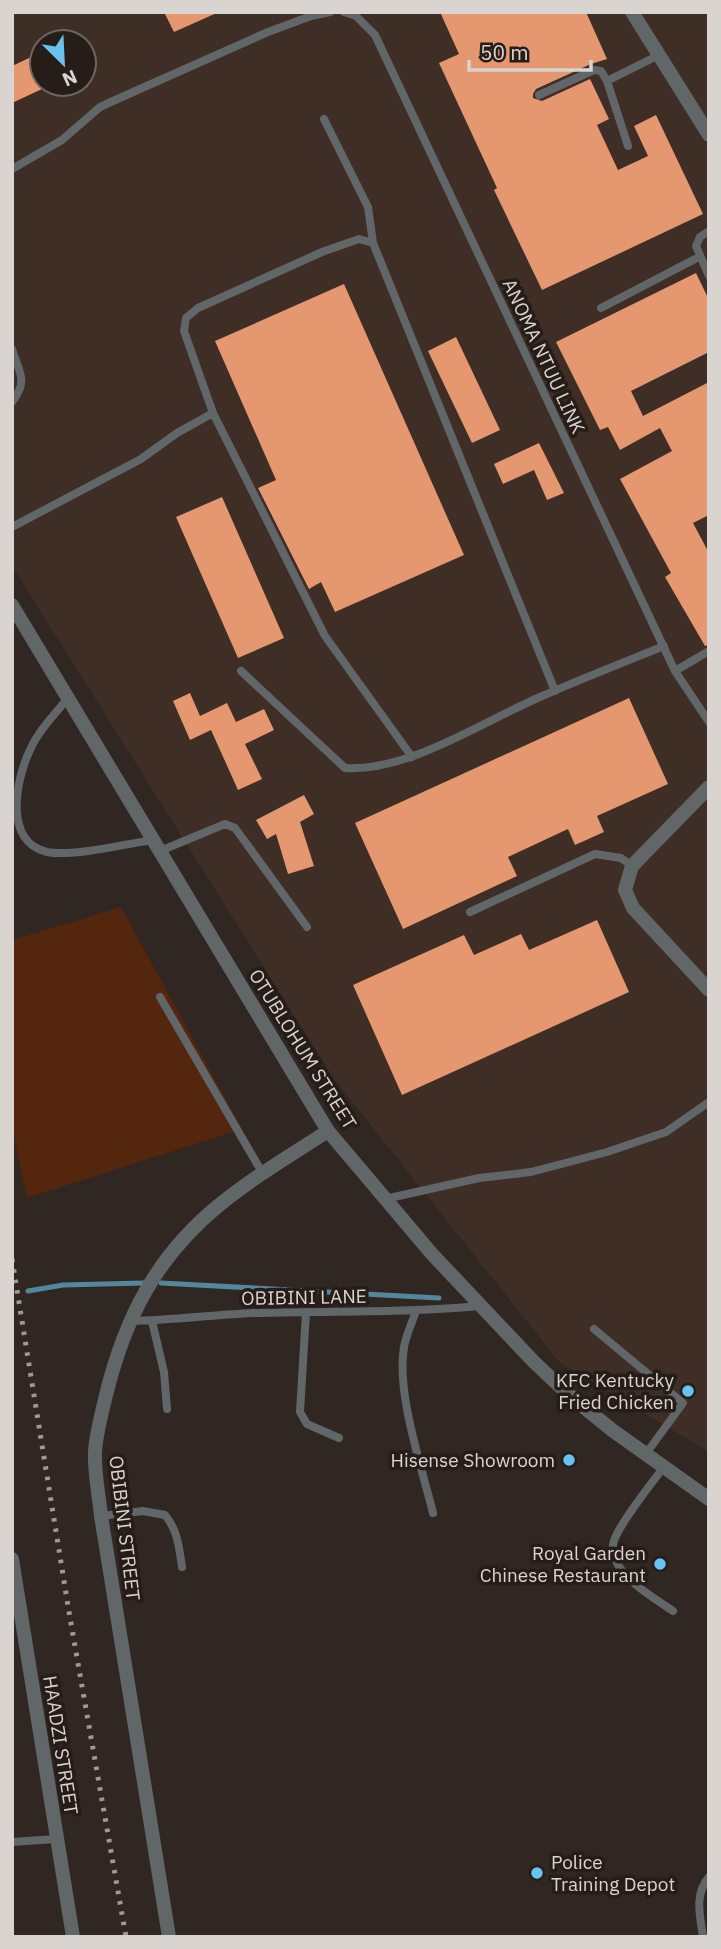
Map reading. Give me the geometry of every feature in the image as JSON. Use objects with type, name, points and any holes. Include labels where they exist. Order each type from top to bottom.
[{"type":"street","points":[[632,12],[709,135]]},
{"type":"street","name":"OTUBLOHUM STREET","points":[[12,605],[328,1132],[480,1306],[569,1395],[645,1455],[709,1499]]},
{"type":"street","points":[[709,787],[632,866],[625,890],[633,908],[709,990]]},
{"type":"street","name":"OBIBINI STREET","points":[[169,1937],[101,1516],[95,1453],[112,1371],[129,1321],[157,1270],[217,1206],[328,1132]]},
{"type":"street","name":"HAADZI STREET","points":[[12,1559],[73,1937]]},
{"type":"lane","points":[[12,169],[62,140],[100,107],[268,32],[310,16],[330,12]]},
{"type":"lane","name":"ANOMA NTUU LINK","points":[[344,12],[356,16],[375,35],[675,671],[709,722]]},
{"type":"lane","points":[[607,81],[659,55]]},
{"type":"lane","points":[[539,95],[597,70],[602,72],[628,146]]},
{"type":"lane","points":[[324,119],[368,206],[373,243],[555,691]]},
{"type":"lane","points":[[709,231],[700,237],[696,246],[709,276]]},
{"type":"lane","points":[[373,243],[359,239],[322,251],[198,308],[186,318],[184,331],[213,413],[325,636],[412,758]]},
{"type":"lane","points":[[601,307],[699,257]]},
{"type":"lane","points":[[12,349],[22,378],[22,390],[12,402]]},
{"type":"lane","points":[[12,527],[141,459],[177,433],[213,413]]},
{"type":"lane","points":[[241,671],[345,768],[365,769],[412,758],[555,691],[664,646]]},
{"type":"lane","points":[[675,671],[709,651]]},
{"type":"lane","points":[[68,698],[31,748],[22,770],[17,818],[24,837],[38,849],[61,853],[156,846],[225,824],[235,828],[307,927]]},
{"type":"lane","points":[[470,912],[595,855],[621,858],[632,866]]},
{"type":"lane","points":[[160,997],[263,1174]]},
{"type":"lane","points":[[385,1199],[479,1178],[531,1172],[607,1153],[666,1132],[709,1102]]},
{"type":"lane","name":"OBIBINI LANE","points":[[129,1321],[176,1320],[227,1314],[416,1311],[480,1306]]},
{"type":"lane","points":[[416,1311],[404,1345],[405,1386],[408,1413],[433,1513]]},
{"type":"lane","points":[[306,1312],[300,1412],[307,1424],[339,1438]]},
{"type":"lane","points":[[152,1321],[164,1372],[167,1409]]},
{"type":"lane","points":[[594,1329],[683,1403],[645,1455]]},
{"type":"lane","points":[[663,1468],[614,1538],[613,1553],[620,1569],[638,1588],[673,1611]]},
{"type":"lane","points":[[101,1516],[143,1511],[166,1515],[178,1536],[182,1567]]},
{"type":"lane","points":[[12,1842],[56,1839]]},
{"type":"lane","points":[[703,1937],[698,1903],[702,1884],[709,1877]]},
{"type":"shaded area","points":[[12,12],[709,12],[709,1452],[560,1363],[334,1079],[12,566]]},
{"type":"shaded area","points":[[121,907],[242,1129],[27,1198],[12,1126],[12,940]]},
{"type":"building","points":[[164,12],[219,12],[174,32]]},
{"type":"building","points":[[440,12],[586,12],[607,59],[536,89],[533,98],[542,101],[590,79],[609,119],[597,125],[618,170],[648,156],[634,126],[656,115],[703,214],[542,290],[494,190],[497,188],[439,63],[459,54]]},
{"type":"building","points":[[28,59],[28,96],[12,103],[12,66]]},
{"type":"building","points":[[696,273],[709,300],[709,352],[631,391],[643,416],[709,382],[709,515],[693,523],[709,553],[709,645],[705,646],[665,577],[671,573],[620,479],[672,451],[660,428],[620,450],[608,427],[600,430],[556,342]]},
{"type":"building","points":[[344,284],[464,555],[335,612],[321,582],[309,589],[258,488],[276,480],[215,341]]},
{"type":"building","points":[[456,337],[500,430],[472,443],[428,351]]},
{"type":"building","points":[[539,443],[564,493],[547,500],[534,470],[503,484],[494,464]]},
{"type":"building","points":[[222,497],[284,638],[238,658],[176,517]]},
{"type":"building","points":[[190,693],[200,716],[227,703],[236,722],[264,709],[274,730],[245,744],[262,779],[238,790],[211,730],[190,740],[173,701]]},
{"type":"building","points":[[629,698],[668,784],[597,816],[604,832],[575,845],[568,829],[508,857],[517,876],[403,929],[355,823]]},
{"type":"building","points":[[304,795],[314,814],[300,822],[314,866],[288,874],[276,834],[267,839],[256,820]]},
{"type":"building","points":[[597,920],[629,992],[402,1095],[353,985],[464,935],[474,955],[521,934],[529,950]]},
{"type":"waterway","points":[[28,1291],[63,1285],[144,1283]]},
{"type":"waterway","points":[[161,1283],[439,1298]]},
{"type":"railway","points":[[12,1259],[69,1612],[126,1937]]},
{"type":"place","name":"KFC Kentucky Fried Chicken","points":[[688,1391]]},
{"type":"place","name":"Hisense Showroom","points":[[569,1460]]},
{"type":"place","name":"Royal Garden Chinese Restaurant","points":[[660,1564]]},
{"type":"place","name":"Police Training Depot","points":[[537,1873]]}]
